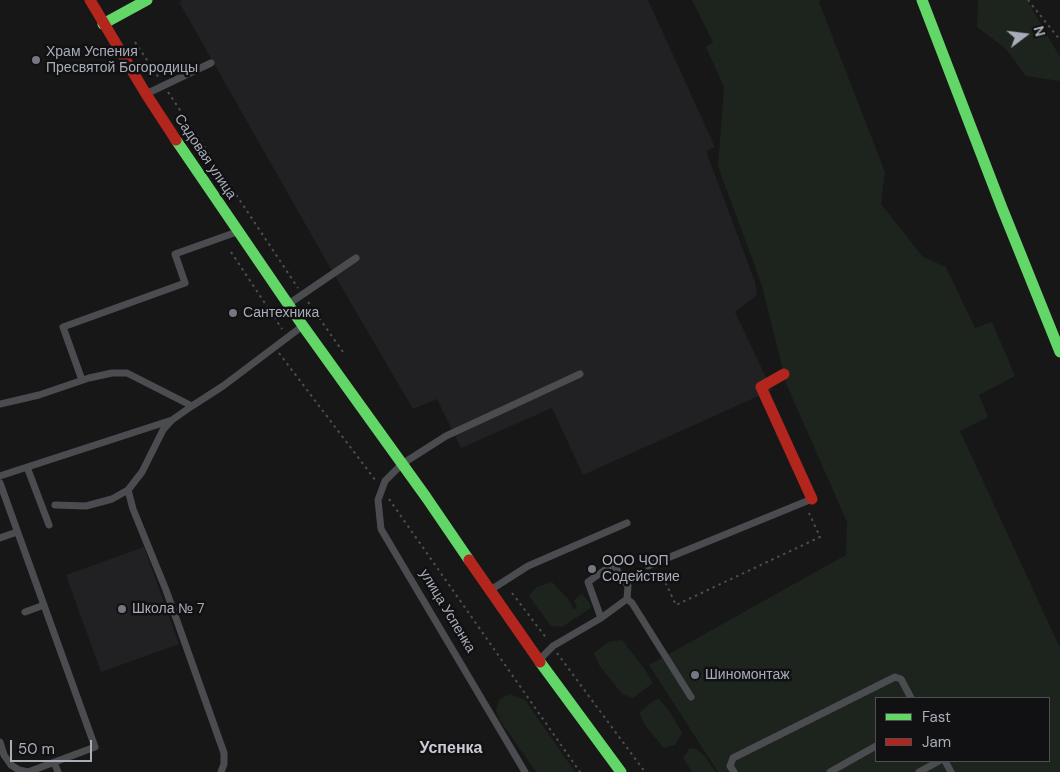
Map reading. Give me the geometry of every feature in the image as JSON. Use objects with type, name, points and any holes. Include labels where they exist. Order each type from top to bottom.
[{"type":"main road","name":"Садовая улица","points":[[90,0],[146,94],[237,232],[489,590],[621,772]]},
{"type":"main road","points":[[103,24],[148,0]]},
{"type":"main road","points":[[922,0],[1060,352]]},
{"type":"main road","points":[[784,374],[761,387],[810,504]]},
{"type":"lane","points":[[146,94],[210,63]]},
{"type":"lane","points":[[82,380],[63,327],[185,283],[175,254],[237,232]]},
{"type":"lane","points":[[288,305],[356,258]]},
{"type":"lane","points":[[55,505],[86,506],[112,499],[128,490],[142,472],[163,430],[172,420],[223,386],[302,326]]},
{"type":"lane","points":[[0,404],[39,395],[82,380],[112,373],[126,373],[192,406]]},
{"type":"lane","name":"улица Успенка","points":[[525,772],[380,529],[378,500],[385,481],[402,464],[446,436],[580,374]]},
{"type":"lane","points":[[0,476],[172,420]]},
{"type":"lane","points":[[27,467],[49,525]]},
{"type":"lane","points":[[0,484],[95,747],[28,772],[18,771],[12,765],[4,754],[0,742]]},
{"type":"lane","points":[[128,490],[133,509],[166,590],[224,753],[224,764],[221,772]]},
{"type":"lane","points":[[648,566],[810,504]]},
{"type":"lane","points":[[489,590],[528,566],[627,523]]},
{"type":"lane","points":[[0,538],[17,532]]},
{"type":"lane","points":[[601,618],[588,582],[613,564],[628,586],[627,600]]},
{"type":"lane","points":[[539,660],[553,646],[601,618],[627,600]]},
{"type":"lane","points":[[627,600],[632,603],[691,697]]},
{"type":"lane","points":[[25,612],[44,605]]},
{"type":"lane","points":[[734,772],[730,766],[733,758],[895,677],[901,679],[910,697]]},
{"type":"lane","points":[[830,772],[875,747]]},
{"type":"lane","points":[[54,762],[58,772]]},
{"type":"lane","points":[[919,772],[937,762]]},
{"type":"path","points":[[1028,0],[1060,40]]},
{"type":"path","points":[[133,39],[303,295],[348,359]]},
{"type":"path","points":[[274,348],[382,489],[580,772]]},
{"type":"path","points":[[659,570],[676,605],[820,537],[810,504]]},
{"type":"path","points":[[504,581],[645,772]]},
{"type":"shaded area","points":[[182,0],[648,0],[715,147],[706,151],[755,282],[757,295],[735,312],[772,390],[583,475],[552,408],[461,448],[437,399],[413,409],[179,2]]},
{"type":"shaded area","points":[[692,0],[822,0],[819,2],[885,172],[881,204],[923,257],[946,267],[975,328],[992,322],[1015,376],[979,395],[988,417],[960,431],[1060,648],[1060,772],[718,772],[649,665],[846,555],[847,522],[786,383],[762,286],[718,166],[724,87],[706,47],[713,42]]},
{"type":"shaded area","points":[[978,0],[1027,0],[1060,57],[1060,81],[1026,76],[1005,48],[977,27]]},
{"type":"shaded area","name":"Школа № 7","points":[[144,547],[179,644],[101,672],[66,575]]},
{"type":"shaded area","points":[[552,582],[568,599],[573,609],[577,608],[574,600],[582,594],[589,602],[591,608],[562,627],[551,626],[529,596],[537,587]]},
{"type":"shaded area","points":[[622,640],[653,683],[633,698],[622,694],[599,665],[594,653],[608,642]]},
{"type":"shaded area","points":[[510,694],[525,700],[575,772],[536,772],[501,722],[496,711],[500,699]]},
{"type":"shaded area","points":[[659,699],[670,712],[682,733],[675,745],[664,748],[646,727],[639,713],[653,701]]},
{"type":"shaded area","points":[[690,748],[696,749],[704,755],[716,772],[692,772],[683,758]]},
{"type":"traffic: fast","points":[[103,24],[147,0]]},
{"type":"traffic: fast","points":[[922,0],[1060,352]]},
{"type":"traffic: fast","points":[[176,140],[303,326],[469,560]]},
{"type":"traffic: fast","points":[[540,662],[621,772]]},
{"type":"traffic: jam","points":[[90,0],[176,140]]},
{"type":"traffic: jam","points":[[784,374],[761,387],[812,499]]},
{"type":"traffic: jam","points":[[469,560],[540,662]]},
{"type":"place","name":"Храм Успения Пресвятой Богородицы","points":[[36,60]]},
{"type":"place","name":"Сантехника","points":[[233,313]]},
{"type":"place","name":"ООО ЧОП Содействие","points":[[592,569]]},
{"type":"place","name":"Школа № 7","points":[[122,609]]},
{"type":"place","name":"Шиномонтаж","points":[[695,675]]},
{"type":"district","name":"Успенка","points":[[451,749]]}]
